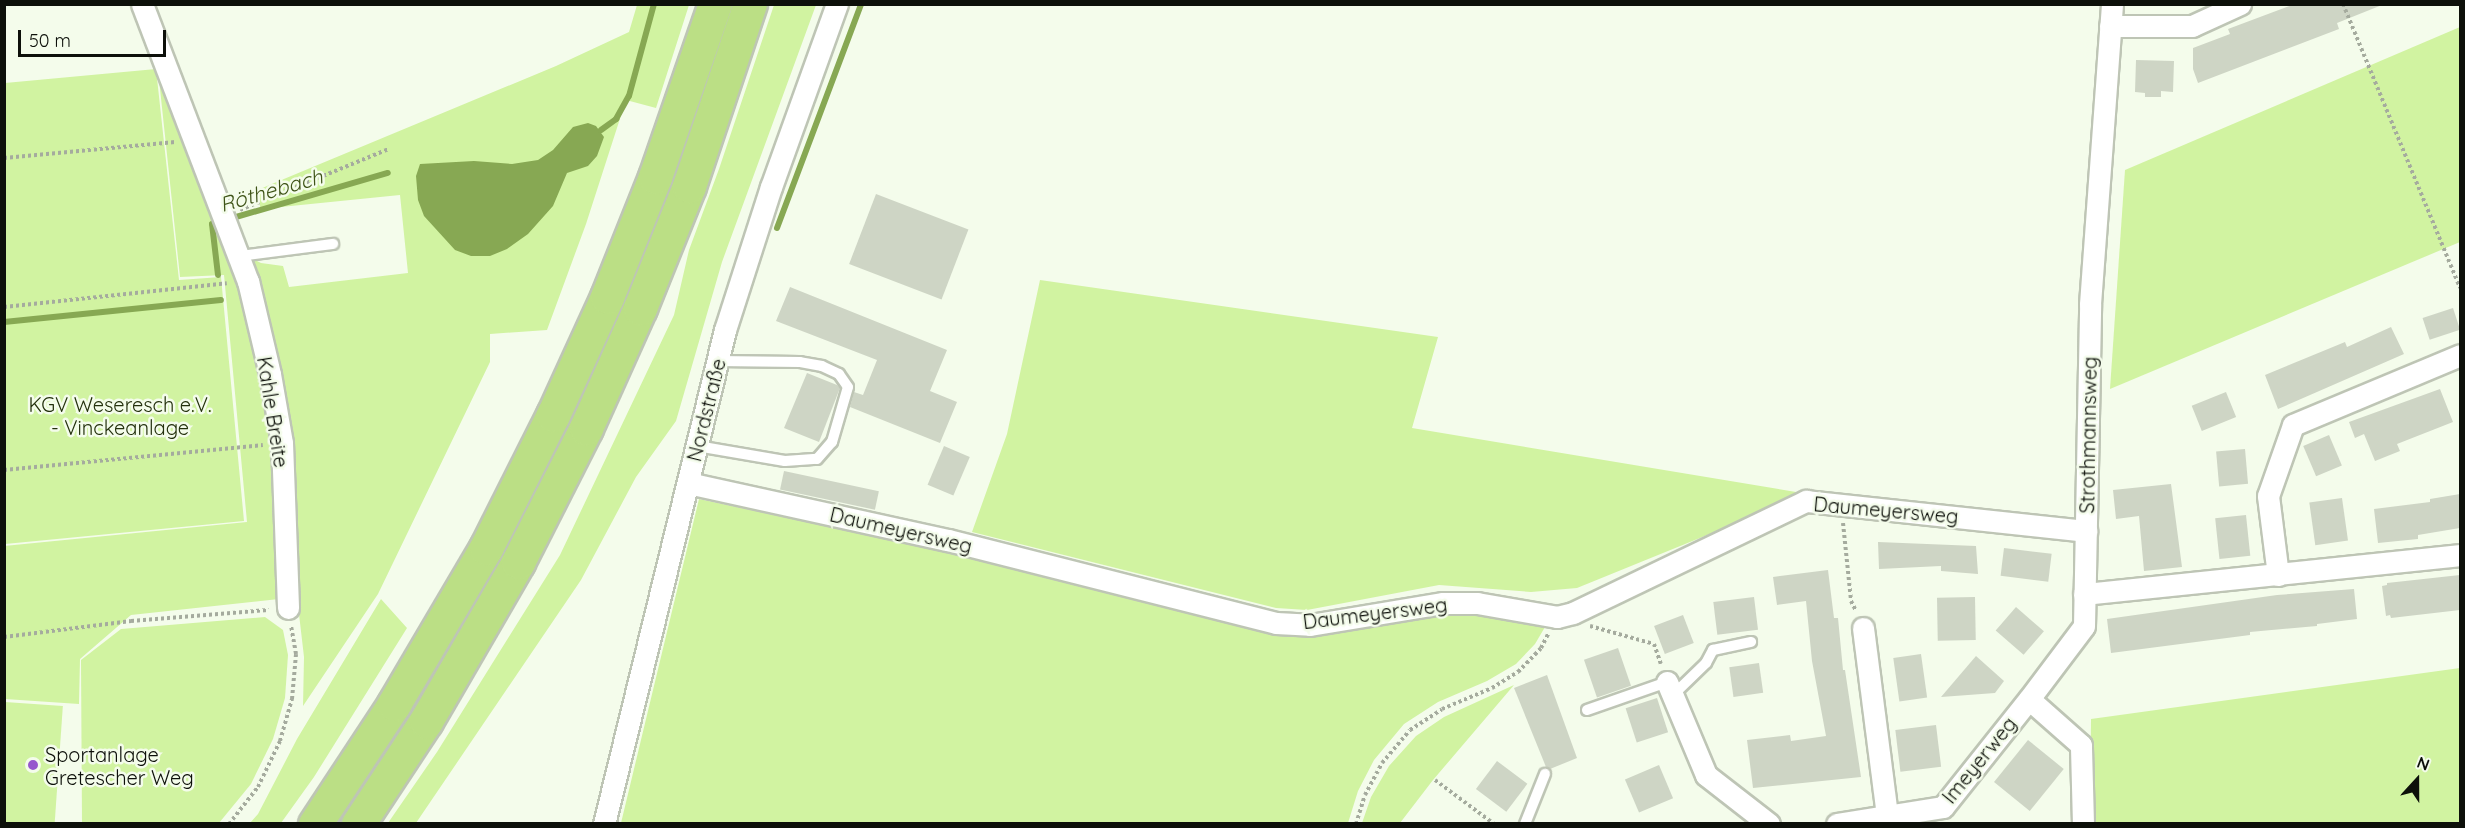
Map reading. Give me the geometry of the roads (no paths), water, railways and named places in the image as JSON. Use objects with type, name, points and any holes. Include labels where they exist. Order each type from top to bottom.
[{"type":"highway","points":[[315,824],[394,704],[475,567],[553,415],[608,297],[656,177],[715,4]]},
{"type":"highway","points":[[358,824],[426,721],[519,562],[586,428],[640,308],[689,186],[750,4]]},
{"type":"street","name":"Kahle Breite","points":[[142,4],[248,281],[270,374],[282,443],[288,608]]},
{"type":"street","name":"Nordstraße","points":[[604,824],[717,361],[771,187],[837,4]]},
{"type":"street","name":"Strothmannsweg","points":[[2029,699],[2084,626],[2090,304],[2112,4]]},
{"type":"street","points":[[2110,26],[2192,26],[2240,4]]},
{"type":"street","points":[[2278,575],[2268,496],[2293,425],[2460,355]]},
{"type":"street","name":"Daumeyersweg","points":[[688,483],[948,540],[1276,622],[1310,625],[1443,603],[1477,603],[1557,617],[1573,614],[1806,501],[2086,531]]},
{"type":"street","points":[[2084,594],[2460,555]]},
{"type":"street","points":[[1863,628],[1887,816]]},
{"type":"street","points":[[1670,688],[1706,775],[1769,824]]},
{"type":"street","points":[[2029,699],[2081,745],[2083,824]]},
{"type":"street","name":"Imeyerweg","points":[[1837,824],[1887,816],[1943,815],[2029,699]]},
{"type":"lane","points":[[240,256],[333,244]]},
{"type":"lane","points":[[697,446],[785,460],[817,459],[832,442],[848,387],[839,374],[811,364],[717,361]]},
{"type":"lane","points":[[1587,710],[1670,688],[1706,663],[1713,650],[1751,642]]},
{"type":"lane","points":[[1525,824],[1545,774]]},
{"type":"waterway","points":[[601,130],[616,119],[629,96],[654,4]]},
{"type":"waterway","points":[[777,228],[861,4]]},
{"type":"waterway","name":"Röthebach","points":[[218,275],[212,224],[388,173]]},
{"type":"waterway","name":"Röthebach","points":[[4,322],[221,300]]},
{"type":"place","name":"Sportanlage Gretescher Weg","points":[[33,765]]},
{"type":"park label","name":"KGV Weseresch e.V. - Vinckeanlage","points":[[120,416]]}]
